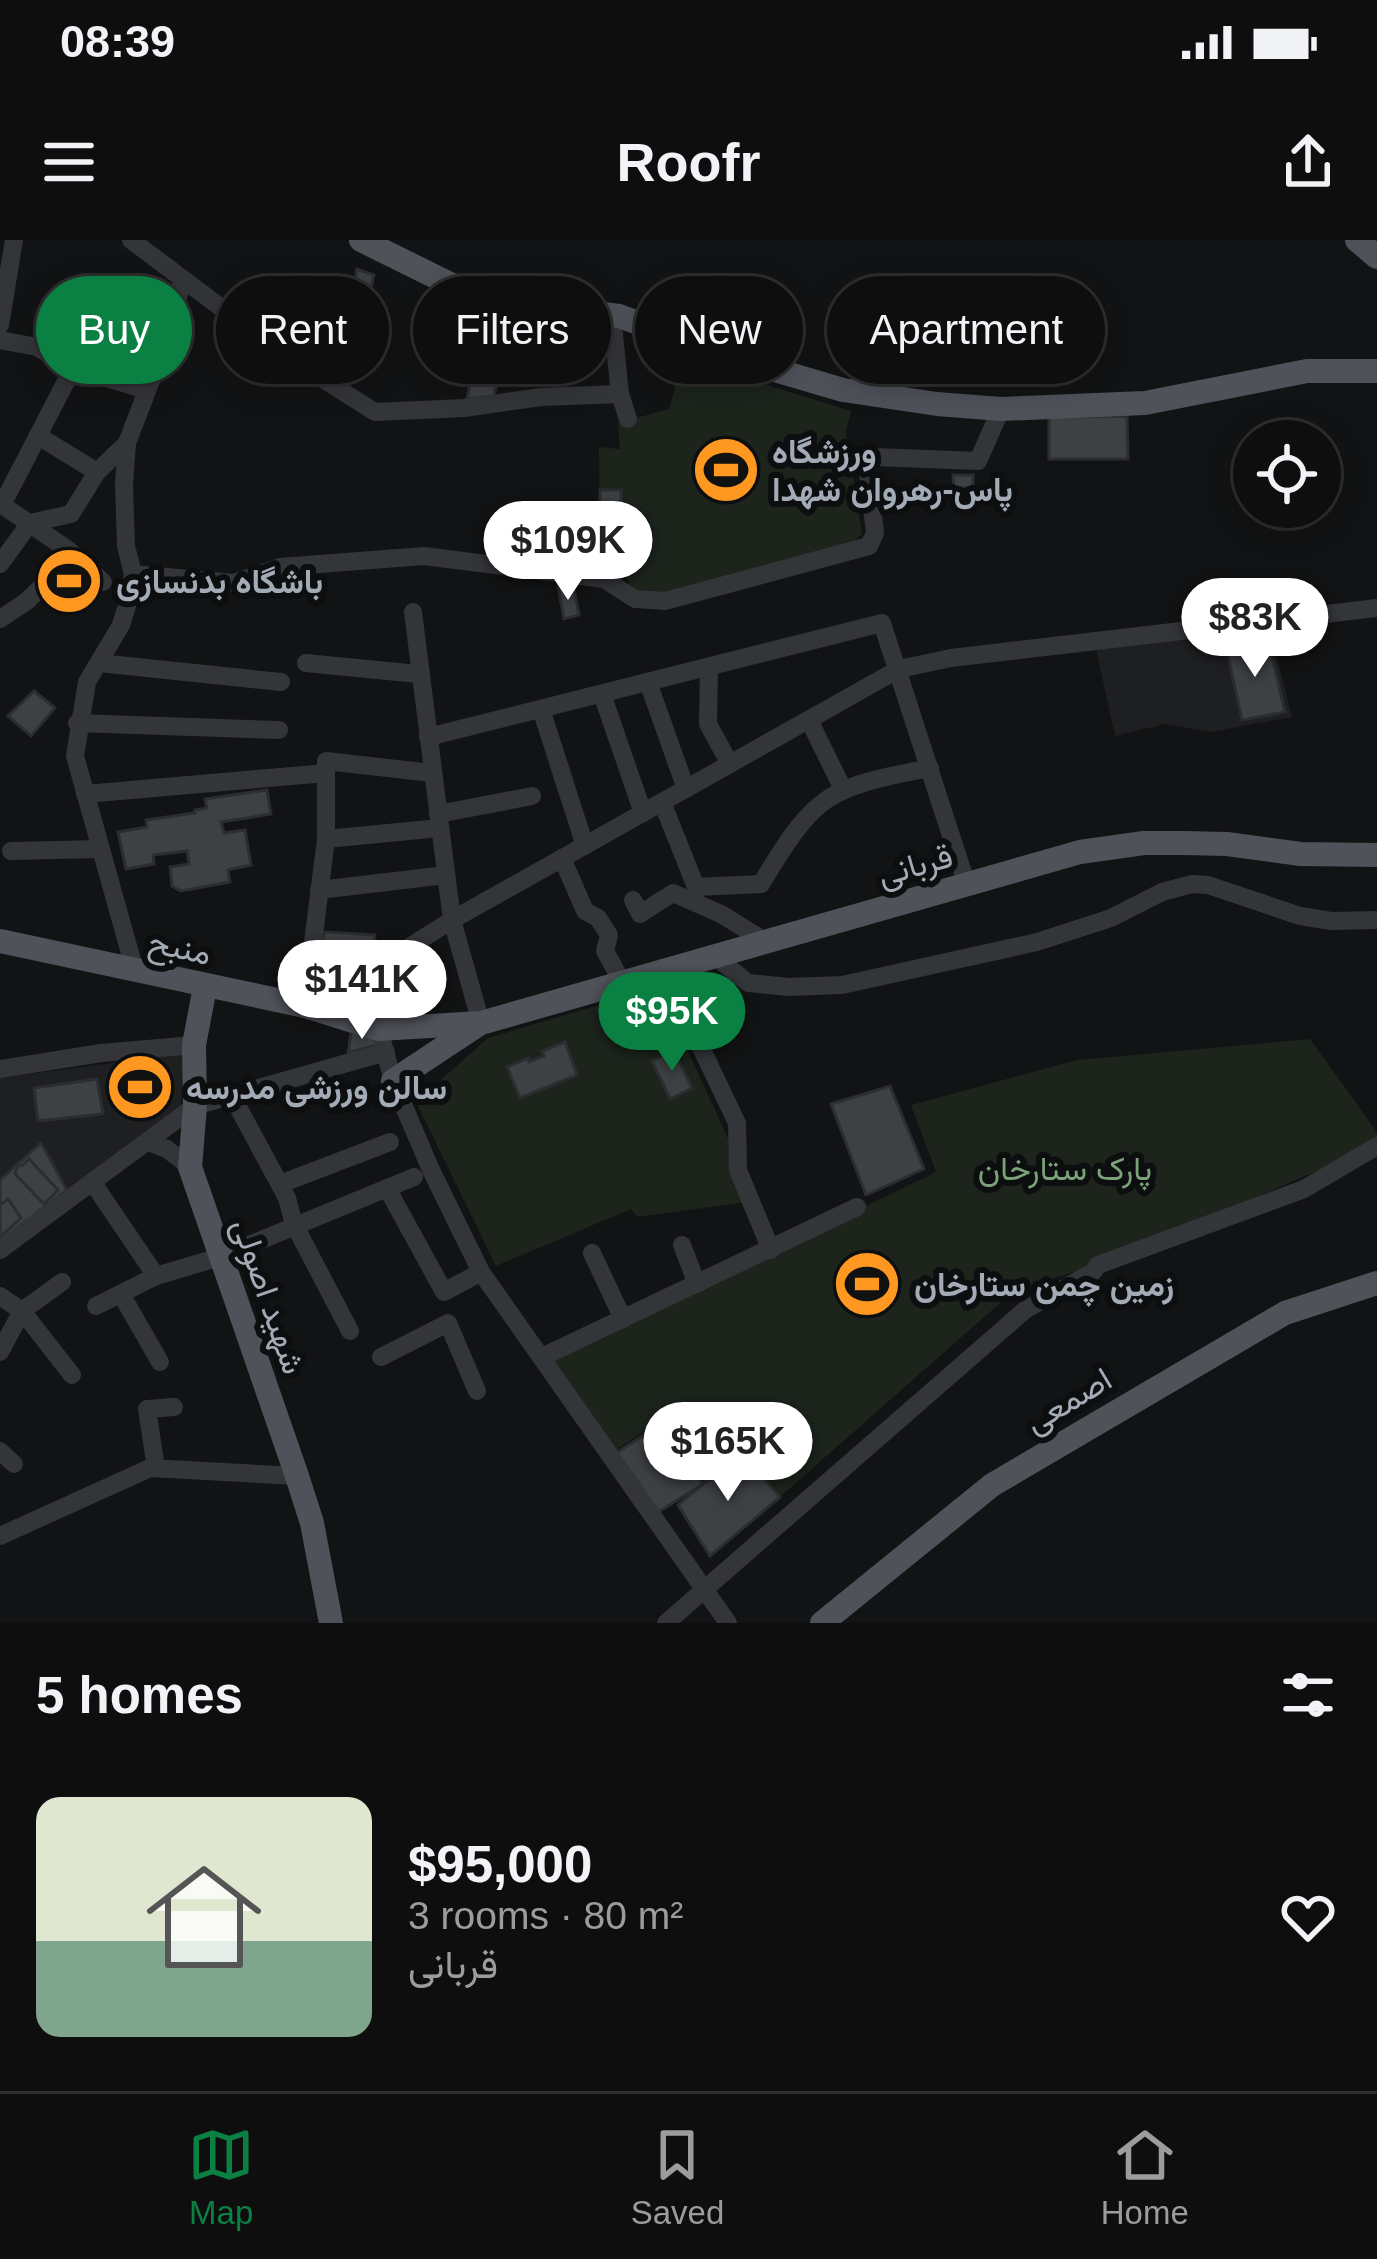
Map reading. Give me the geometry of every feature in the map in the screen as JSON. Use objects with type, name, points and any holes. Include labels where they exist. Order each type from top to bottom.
[{"type":"main road","points":[[361,240],[452,285],[535,306],[612,315],[843,390],[1001,409],[1145,403],[1307,371],[1377,371]]},
{"type":"main road","points":[[1357,240],[1377,257]]},
{"type":"main road","name":"قربانی","points":[[481,1023],[1080,852],[1144,843],[1377,855]]},
{"type":"main road","name":"منبح","points":[[0,941],[309,1007],[382,1041],[416,1027],[481,1023]]},
{"type":"main road","name":"شهید اصولی","points":[[205,987],[194,1045],[190,1167],[312,1523],[331,1623]]},
{"type":"main road","points":[[393,1081],[481,1023]]},
{"type":"main road","name":"اصمعی","points":[[822,1623],[992,1485],[1285,1313],[1377,1283]]},
{"type":"street","points":[[0,325],[14,240]]},
{"type":"street","points":[[131,240],[175,276]]},
{"type":"street","points":[[192,289],[375,412],[620,394]]},
{"type":"street","points":[[612,315],[620,394],[628,419]]},
{"type":"street","points":[[0,340],[36,347]]},
{"type":"street","points":[[65,384],[2,505],[74,555],[103,582]]},
{"type":"street","points":[[126,384],[146,390]]},
{"type":"street","points":[[135,971],[75,756],[87,682],[121,625],[133,574],[126,546],[127,443],[148,384]]},
{"type":"street","points":[[133,574],[234,583],[280,567],[424,556],[604,580],[635,599],[665,601],[869,546],[875,532],[866,466],[875,457],[979,461],[1001,409]]},
{"type":"street","points":[[40,437],[97,472]]},
{"type":"street","points":[[0,564],[30,523],[71,514],[97,472],[127,443]]},
{"type":"street","points":[[0,619],[27,601],[74,555]]},
{"type":"street","points":[[309,1007],[452,920],[899,669],[951,658],[1377,608]]},
{"type":"street","points":[[412,612],[452,920],[481,1023]]},
{"type":"street","points":[[428,737],[882,623],[967,885]]},
{"type":"street","points":[[99,663],[281,682]]},
{"type":"street","points":[[306,663],[418,674]]},
{"type":"street","points":[[709,667],[708,724],[730,764]]},
{"type":"street","points":[[648,682],[686,789]]},
{"type":"street","points":[[602,694],[643,813]]},
{"type":"street","points":[[541,709],[584,846]]},
{"type":"street","points":[[809,720],[843,790]]},
{"type":"street","points":[[77,723],[279,730]]},
{"type":"street","points":[[309,1007],[326,839],[326,761],[432,773]]},
{"type":"street","points":[[662,802],[696,887],[760,884],[797,824],[843,790],[856,782],[930,768]]},
{"type":"street","points":[[86,794],[326,773]]},
{"type":"street","points":[[326,839],[439,821],[532,796]]},
{"type":"street","points":[[11,851],[100,849]]},
{"type":"street","points":[[562,858],[585,911],[598,918],[609,935],[605,951],[623,984]]},
{"type":"street","points":[[319,890],[446,875]]},
{"type":"street","points":[[717,958],[748,983],[842,985],[1037,942],[1192,884],[1300,916],[1377,920]]},
{"type":"street","points":[[633,900],[640,914],[673,893],[721,914],[768,943]]},
{"type":"street","points":[[665,972],[736,1124],[738,1170],[771,1250]]},
{"type":"street","points":[[0,1250],[195,1106],[382,1041],[393,1081],[431,1170],[482,1272],[728,1623]]},
{"type":"street","points":[[0,1069],[40,1060],[194,1045]]},
{"type":"street","points":[[232,1096],[350,1331]]},
{"type":"street","points":[[148,1142],[167,1149],[190,1167]]},
{"type":"street","points":[[280,1184],[390,1142]]},
{"type":"street","points":[[666,1623],[1025,1310],[1098,1265],[1304,1189],[1377,1146]]},
{"type":"street","points":[[96,1306],[156,1276],[220,1257],[414,1177]]},
{"type":"street","points":[[93,1183],[156,1276]]},
{"type":"street","points":[[387,1188],[443,1292],[482,1272]]},
{"type":"street","points":[[542,1357],[857,1207]]},
{"type":"street","points":[[682,1245],[698,1284]]},
{"type":"street","points":[[592,1253],[622,1319]]},
{"type":"street","points":[[0,1352],[22,1311],[62,1282]]},
{"type":"street","points":[[121,1294],[160,1363]]},
{"type":"street","points":[[0,1296],[22,1311],[72,1375]]},
{"type":"street","points":[[381,1357],[448,1323],[477,1391]]},
{"type":"street","points":[[157,1468],[147,1408],[174,1407]]},
{"type":"street","points":[[0,1536],[157,1468],[297,1476]]},
{"type":"shaded area","points":[[1269,626],[1292,717],[1211,732],[1165,724],[1115,736],[1096,649]]},
{"type":"shaded area","points":[[187,1053],[180,1110],[67,1190],[41,1143],[0,1180],[0,1078]]},
{"type":"green space","name":"ورزشگاه پاس-رهروان شهدا","points":[[676,384],[764,384],[851,411],[846,432],[862,534],[853,542],[660,593],[634,590],[600,540],[599,447],[620,449],[618,423],[669,409]]},
{"type":"green space","points":[[659,987],[730,1143],[748,1202],[637,1217],[631,1209],[496,1266],[416,1102],[488,1038]]},
{"type":"green space","name":"پارک ستارخان","points":[[1310,1039],[1377,1132],[1377,1145],[1098,1265],[1016,1289],[780,1497],[747,1459],[703,1484],[661,1420],[616,1450],[552,1359],[936,1172],[911,1105],[1077,1060]]},
{"type":"green space","name":"سالن ورزشی مدرسه","points":[[172,1065],[177,1100],[108,1108],[104,1074]]},
{"type":"building","points":[[470,384],[497,384],[494,396],[467,399]]},
{"type":"building","points":[[1127,416],[1128,459],[1049,459],[1049,417]]},
{"type":"building","points":[[953,475],[973,475],[973,487],[954,489]]},
{"type":"building","points":[[600,490],[621,490],[621,540],[600,540]]},
{"type":"building","name":"باشگاه بدنسازی","points":[[66,568],[82,583],[74,594],[56,579]]},
{"type":"building","points":[[558,587],[574,589],[579,615],[564,619]]},
{"type":"building","points":[[1268,640],[1285,712],[1242,720],[1226,646]]},
{"type":"building","points":[[34,691],[55,708],[31,736],[8,716]]},
{"type":"building","points":[[267,790],[271,814],[221,822],[224,833],[245,830],[251,865],[228,870],[230,882],[181,891],[172,886],[170,867],[189,864],[187,851],[153,855],[154,864],[126,869],[118,832],[147,827],[146,820],[195,813],[207,808],[205,799]]},
{"type":"building","points":[[324,932],[375,935],[374,960],[315,995]]},
{"type":"building","points":[[351,1032],[378,1036],[377,1045],[348,1053]]},
{"type":"building","points":[[565,1042],[577,1075],[520,1098],[507,1067],[544,1056],[542,1051]]},
{"type":"building","points":[[674,1050],[692,1088],[670,1099],[652,1061]]},
{"type":"building","points":[[97,1079],[103,1114],[38,1121],[34,1088]]},
{"type":"building","points":[[890,1086],[924,1169],[866,1195],[831,1104]]},
{"type":"building","points":[[41,1143],[67,1190],[0,1241],[0,1180]]},
{"type":"building","points":[[29,1159],[58,1190],[44,1204],[15,1174],[19,1163],[22,1166]]},
{"type":"building","points":[[8,1199],[21,1218],[0,1237],[0,1205]]},
{"type":"building","points":[[647,1433],[669,1439],[703,1484],[655,1514],[616,1453]]},
{"type":"building","points":[[747,1458],[780,1497],[710,1556],[678,1505]]},
{"type":"place","name":"ورزشگاه پاس-رهروان شهدا","points":[[726,470]]},
{"type":"place","name":"باشگاه بدنسازی","points":[[69,581]]},
{"type":"place","name":"سالن ورزشی مدرسه","points":[[140,1087]]},
{"type":"place","name":"زمین چمن ستارخان","points":[[867,1284]]}]
